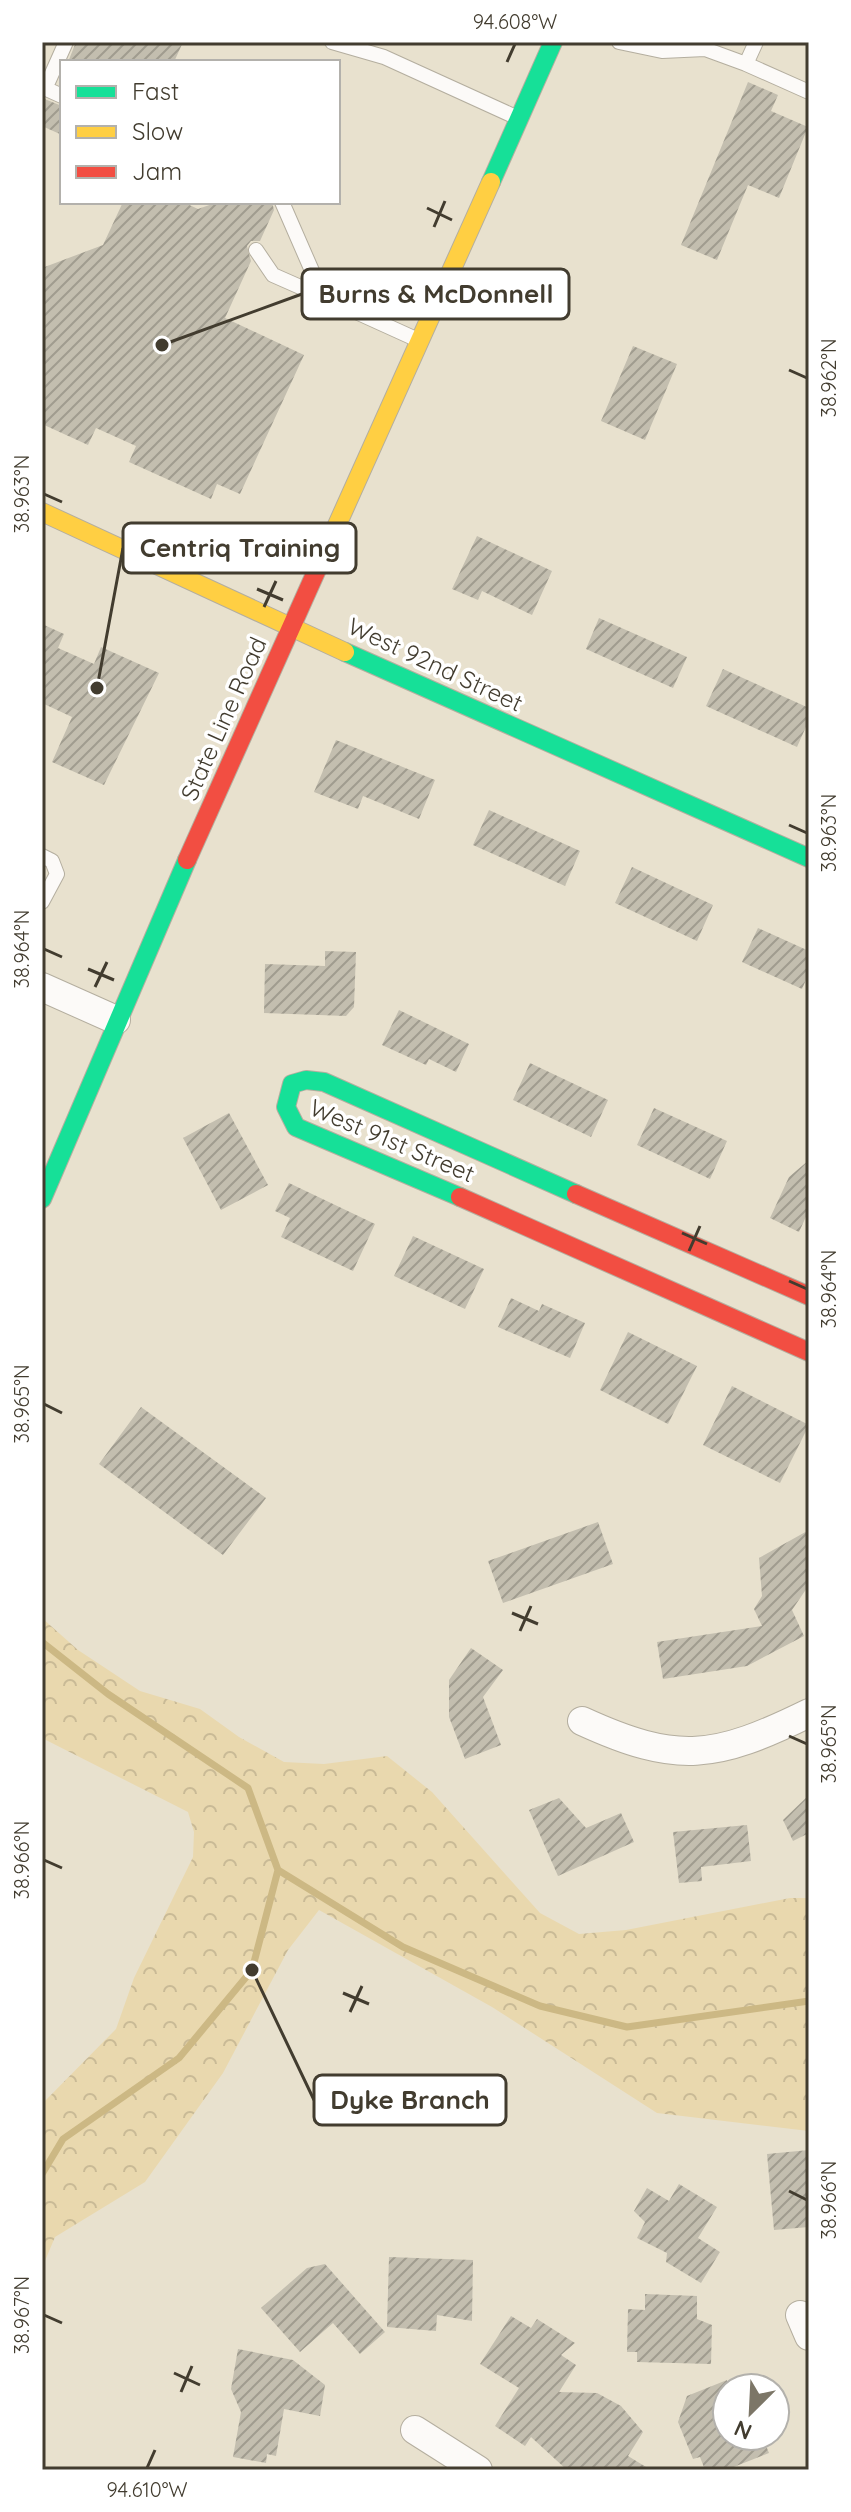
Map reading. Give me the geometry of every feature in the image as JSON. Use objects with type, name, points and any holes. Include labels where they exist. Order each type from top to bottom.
[{"type":"street","name":"State Line Road","points":[[42,1199],[60,1141],[553,42]]},
{"type":"street","name":"West 92nd Street","points":[[42,512],[401,678],[809,858]]},
{"type":"street","points":[[42,987],[116,1020]]},
{"type":"street","name":"West 91st Street","points":[[809,1296],[342,1091],[324,1080],[308,1077],[292,1084],[285,1103],[291,1124],[303,1133],[326,1137],[809,1352]]},
{"type":"street","points":[[582,1721],[652,1749],[708,1751],[769,1733],[809,1713]]},
{"type":"street","points":[[415,2430],[478,2470]]},
{"type":"lane","points":[[43,88],[66,42]]},
{"type":"lane","points":[[332,42],[384,57],[518,118]]},
{"type":"lane","points":[[619,42],[662,51],[705,49],[809,92]]},
{"type":"lane","points":[[746,64],[756,42]]},
{"type":"lane","points":[[283,204],[316,280],[332,301]]},
{"type":"lane","points":[[256,250],[273,275],[418,340]]},
{"type":"lane","points":[[42,856],[52,861],[57,874],[42,902]]},
{"type":"green space","points":[[42,1618],[78,1650],[140,1691],[200,1709],[239,1737],[284,1762],[324,1764],[387,1756],[432,1792],[540,1913],[579,1934],[626,1930],[790,1898],[809,1898],[809,2131],[657,2113],[492,2007],[319,1910],[288,1950],[223,2073],[145,2182],[55,2237],[42,2268],[42,2104],[116,2029],[134,1978],[193,1857],[194,1832],[188,1812],[42,1738]]},
{"type":"building","points":[[76,42],[183,42],[175,60],[69,60]]},
{"type":"building","points":[[748,82],[778,95],[771,111],[808,127],[779,198],[748,185],[717,260],[681,245]]},
{"type":"building","points":[[42,98],[60,105],[60,134],[42,126]]},
{"type":"building","points":[[122,204],[187,204],[198,209],[212,204],[272,204],[274,210],[260,241],[251,241],[247,246],[251,261],[225,318],[304,355],[240,494],[217,484],[211,499],[129,462],[136,446],[96,428],[88,445],[42,424],[42,268],[103,245]]},
{"type":"building","points":[[633,346],[677,364],[645,440],[601,421]]},
{"type":"building","points":[[477,536],[552,571],[532,615],[482,591],[478,600],[452,589]]},
{"type":"building","points":[[599,618],[687,657],[673,688],[586,649]]},
{"type":"building","points":[[42,624],[64,634],[58,648],[94,664],[101,647],[159,673],[104,785],[52,762],[72,717],[42,703]]},
{"type":"building","points":[[723,669],[809,708],[809,720],[797,747],[706,706]]},
{"type":"building","points":[[336,740],[435,780],[419,819],[363,796],[358,809],[314,792]]},
{"type":"building","points":[[489,810],[580,851],[565,886],[473,845]]},
{"type":"building","points":[[632,867],[713,905],[697,941],[615,903]]},
{"type":"building","points":[[758,928],[809,951],[809,973],[802,989],[742,962]]},
{"type":"building","points":[[325,951],[356,952],[354,1007],[346,1016],[264,1013],[265,964],[325,966]]},
{"type":"building","points":[[399,1010],[469,1044],[456,1072],[429,1059],[426,1065],[382,1045]]},
{"type":"building","points":[[530,1063],[608,1100],[591,1137],[513,1100]]},
{"type":"building","points":[[654,1108],[727,1141],[710,1179],[637,1145]]},
{"type":"building","points":[[229,1113],[268,1185],[221,1210],[183,1138]]},
{"type":"building","points":[[809,1160],[809,1210],[799,1232],[770,1218],[789,1177]]},
{"type":"building","points":[[289,1183],[375,1224],[353,1271],[281,1237],[290,1218],[275,1211]]},
{"type":"building","points":[[413,1236],[484,1269],[465,1309],[394,1276]]},
{"type":"building","points":[[511,1298],[539,1311],[542,1304],[585,1323],[570,1358],[498,1327]]},
{"type":"building","points":[[628,1332],[697,1366],[668,1424],[600,1390]]},
{"type":"building","points":[[732,1386],[809,1425],[780,1483],[703,1445]]},
{"type":"building","points":[[141,1407],[266,1498],[223,1555],[99,1464]]},
{"type":"building","points":[[598,1522],[613,1564],[503,1603],[488,1561]]},
{"type":"building","points":[[809,1530],[809,1585],[792,1610],[804,1636],[747,1666],[663,1679],[657,1642],[762,1626],[754,1609],[762,1596],[759,1558]]},
{"type":"building","points":[[471,1648],[503,1670],[483,1697],[501,1745],[465,1759],[449,1717],[449,1680]]},
{"type":"building","points":[[809,1795],[809,1833],[793,1841],[783,1820]]},
{"type":"building","points":[[559,1798],[586,1828],[621,1813],[634,1842],[558,1876],[529,1810]]},
{"type":"building","points":[[747,1825],[751,1861],[701,1867],[702,1881],[679,1883],[673,1832]]},
{"type":"building","points":[[809,2150],[809,2227],[774,2230],[767,2154]]},
{"type":"building","points":[[679,2184],[717,2207],[698,2238],[720,2252],[701,2283],[666,2262],[667,2253],[637,2238],[645,2222],[634,2211],[647,2188],[669,2201]]},
{"type":"building","points":[[389,2257],[473,2260],[472,2321],[437,2315],[436,2331],[387,2327]]},
{"type":"building","points":[[325,2264],[385,2332],[360,2354],[333,2323],[300,2352],[261,2308],[307,2268]]},
{"type":"building","points":[[645,2294],[697,2296],[697,2319],[712,2325],[711,2364],[637,2362],[637,2352],[627,2352],[628,2309],[645,2310]]},
{"type":"building","points":[[511,2316],[531,2328],[537,2319],[575,2343],[561,2355],[576,2365],[559,2392],[597,2393],[621,2406],[643,2432],[628,2456],[651,2470],[567,2470],[531,2437],[525,2446],[495,2426],[519,2388],[480,2364]]},
{"type":"building","points":[[238,2349],[293,2360],[325,2385],[320,2416],[284,2409],[276,2456],[267,2454],[266,2463],[233,2457],[241,2412],[231,2389]]},
{"type":"building","points":[[711,2386],[711,2452],[769,2453],[726,2470],[705,2470],[700,2457],[693,2459],[678,2422],[687,2396]]},
{"type":"waterway","points":[[42,1642],[108,1694],[248,1788],[278,1870],[252,1970],[179,2058],[63,2139],[42,2174]]},
{"type":"waterway","points":[[278,1870],[403,1947],[540,2006],[627,2027],[809,2001]]},
{"type":"traffic: fast","points":[[491,182],[553,42]]},
{"type":"traffic: fast","points":[[345,652],[809,858]]},
{"type":"traffic: fast","points":[[42,1199],[187,860]]},
{"type":"traffic: fast","points":[[460,1197],[296,1127],[286,1107],[292,1084],[306,1080],[324,1082],[576,1194]]},
{"type":"traffic: slow","points":[[324,554],[491,182]]},
{"type":"traffic: slow","points":[[42,512],[345,652]]},
{"type":"traffic: jam","points":[[187,860],[324,554]]},
{"type":"traffic: jam","points":[[576,1194],[809,1296]]},
{"type":"traffic: jam","points":[[460,1197],[809,1352]]},
{"type":"place","name":"Burns & McDonnell","points":[[162,345]]},
{"type":"place","name":"Centriq Training","points":[[97,688]]},
{"type":"place","name":"Dyke Branch","points":[[252,1970]]}]
